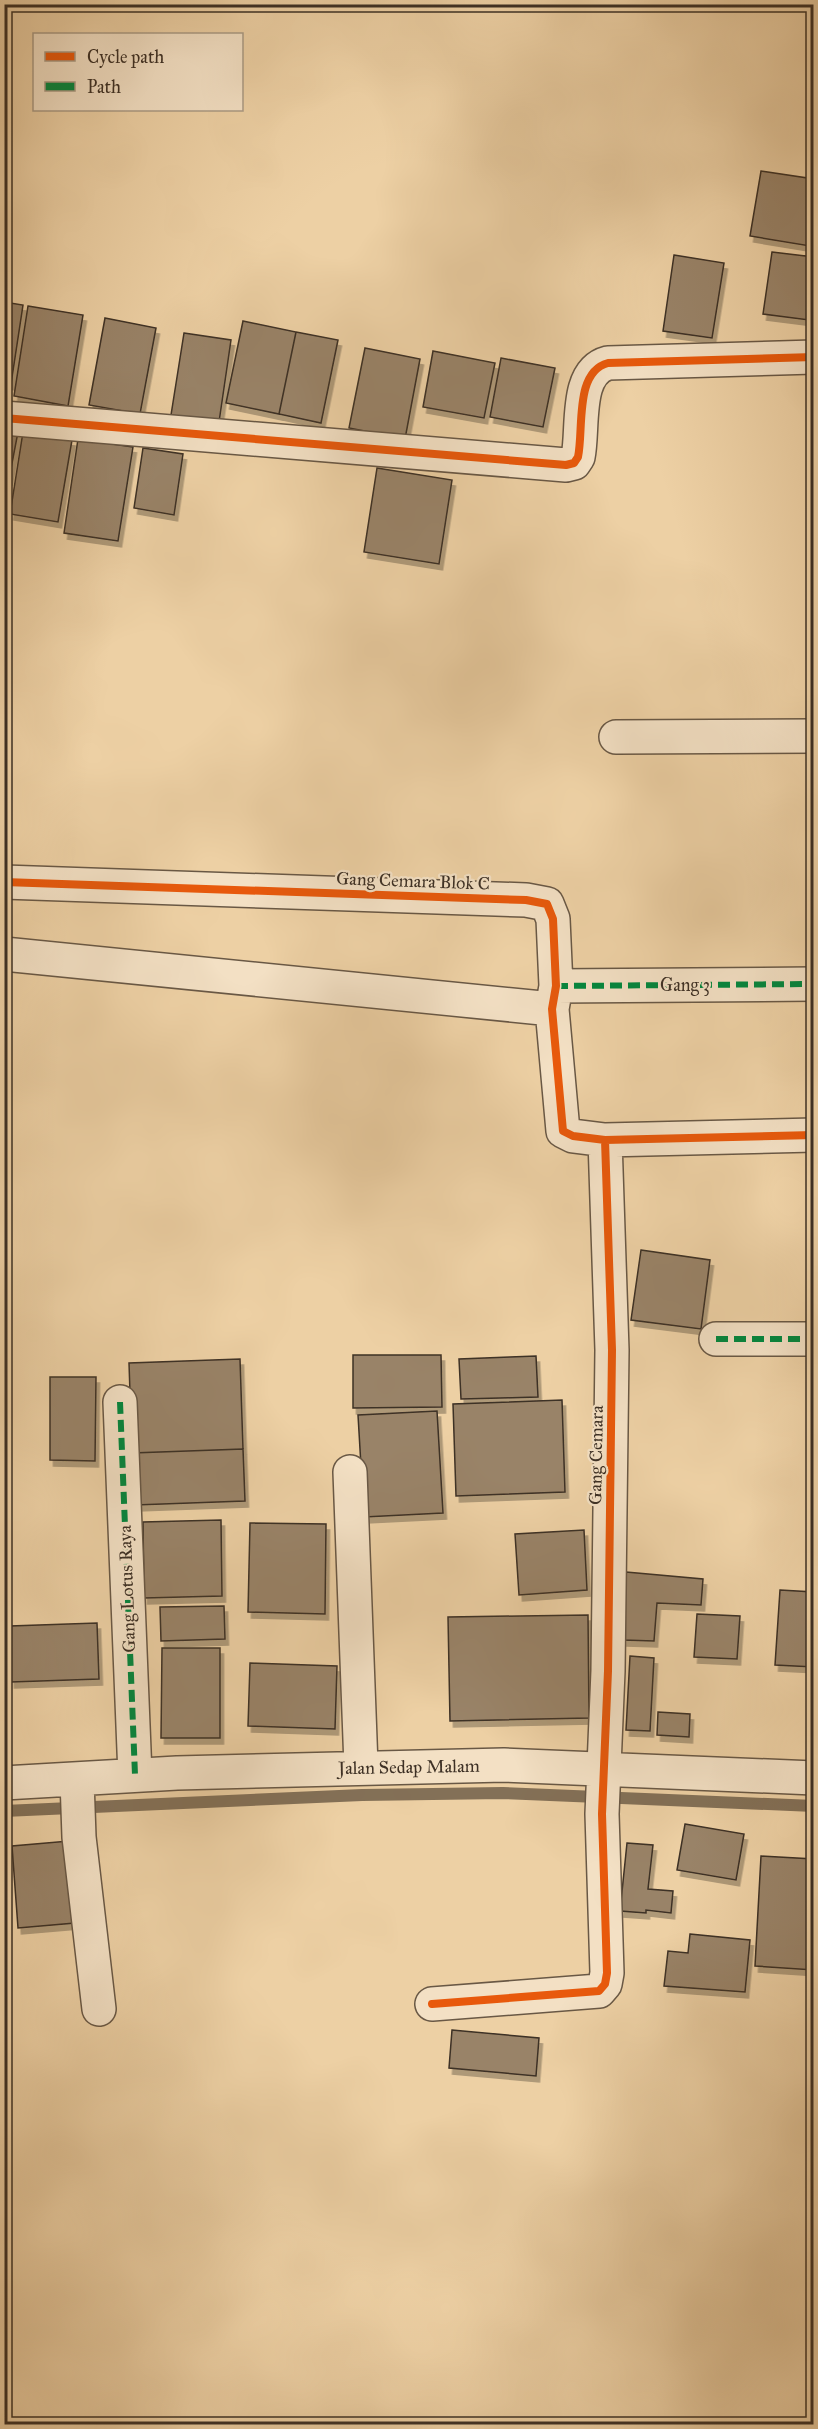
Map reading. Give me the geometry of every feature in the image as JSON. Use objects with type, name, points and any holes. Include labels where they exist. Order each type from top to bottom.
[{"type":"street","points":[[4,418],[566,465],[574,464],[578,457],[586,390],[591,372],[597,366],[608,363],[813,357]]},
{"type":"street","points":[[616,737],[813,736]]},
{"type":"street","name":"Gang Cemara Blok C","points":[[4,882],[526,900],[547,904],[553,919],[554,997],[563,1131],[573,1136],[605,1140]]},
{"type":"street","name":"Gang 3","points":[[4,954],[554,997],[813,984]]},
{"type":"street","points":[[605,1140],[813,1135]]},
{"type":"street","name":"Gang Cemara","points":[[432,2004],[598,1991],[605,1984],[607,1973],[602,1792],[608,1671],[612,1350],[605,1140]]},
{"type":"street","points":[[716,1339],[813,1339]]},
{"type":"street","name":"Gang Lotus Raya","points":[[120,1402],[135,1775]]},
{"type":"street","points":[[350,1472],[361,1766]]},
{"type":"street","name":"Jalan Sedap Malam","points":[[5,1783],[77,1791],[135,1775],[361,1766],[504,1765],[602,1792],[813,1778]]},
{"type":"street","points":[[4,1767],[5,1783]]},
{"type":"street","points":[[77,1791],[79,1837],[99,2009]]},
{"type":"building","points":[[761,171],[814,179],[814,225],[810,246],[750,236]]},
{"type":"building","points":[[772,252],[814,257],[809,320],[763,314]]},
{"type":"building","points":[[674,255],[724,263],[712,338],[663,331]]},
{"type":"building","points":[[4,302],[23,305],[11,384],[4,383]]},
{"type":"building","points":[[28,306],[83,315],[68,406],[14,396]]},
{"type":"building","points":[[105,318],[156,328],[140,414],[89,405]]},
{"type":"building","points":[[243,321],[296,332],[279,414],[226,403]]},
{"type":"building","points":[[296,332],[338,340],[321,423],[279,414]]},
{"type":"building","points":[[184,333],[231,340],[219,422],[171,415]]},
{"type":"building","points":[[365,348],[420,359],[405,439],[349,428]]},
{"type":"building","points":[[433,351],[495,363],[484,418],[423,407]]},
{"type":"building","points":[[501,358],[555,368],[543,427],[490,417]]},
{"type":"building","points":[[4,429],[18,432],[9,479],[4,478]]},
{"type":"building","points":[[23,432],[72,440],[58,522],[10,514]]},
{"type":"building","points":[[78,439],[133,447],[118,541],[64,533]]},
{"type":"building","points":[[143,448],[183,454],[174,515],[134,508]]},
{"type":"building","points":[[377,468],[452,480],[439,564],[364,552]]},
{"type":"building","points":[[641,1250],[710,1260],[701,1329],[631,1320]]},
{"type":"building","points":[[353,1355],[441,1355],[442,1407],[353,1408]]},
{"type":"building","points":[[536,1356],[538,1397],[461,1399],[459,1359]]},
{"type":"building","points":[[240,1359],[243,1449],[132,1453],[129,1363]]},
{"type":"building","points":[[50,1377],[96,1377],[95,1461],[50,1460]]},
{"type":"building","points":[[562,1400],[565,1492],[456,1496],[453,1404]]},
{"type":"building","points":[[437,1411],[443,1513],[364,1517],[358,1415]]},
{"type":"building","points":[[243,1449],[245,1501],[135,1505],[132,1453]]},
{"type":"building","points":[[221,1520],[222,1596],[144,1598],[143,1522]]},
{"type":"building","points":[[250,1523],[326,1524],[325,1614],[248,1612]]},
{"type":"building","points":[[584,1530],[587,1590],[519,1595],[515,1534]]},
{"type":"building","points":[[626,1572],[703,1579],[701,1605],[657,1603],[654,1641],[623,1640]]},
{"type":"building","points":[[780,1590],[814,1592],[814,1667],[775,1665]]},
{"type":"building","points":[[224,1606],[225,1639],[161,1641],[160,1607]]},
{"type":"building","points":[[697,1614],[740,1616],[737,1659],[694,1657]]},
{"type":"building","points":[[588,1615],[589,1718],[450,1721],[448,1617]]},
{"type":"building","points":[[97,1623],[99,1679],[11,1682],[10,1626]]},
{"type":"building","points":[[162,1648],[220,1648],[220,1738],[161,1738]]},
{"type":"building","points":[[630,1656],[654,1658],[650,1731],[626,1730]]},
{"type":"building","points":[[250,1663],[337,1666],[335,1729],[248,1726]]},
{"type":"building","points":[[658,1712],[690,1714],[689,1737],[657,1735]]},
{"type":"building","points":[[685,1824],[744,1834],[736,1880],[677,1870]]},
{"type":"building","points":[[69,1841],[75,1923],[18,1928],[12,1846]]},
{"type":"building","points":[[627,1843],[653,1845],[648,1889],[673,1891],[671,1913],[646,1910],[646,1913],[620,1911]]},
{"type":"building","points":[[761,1856],[814,1859],[814,1970],[755,1966]]},
{"type":"building","points":[[690,1934],[750,1940],[745,1992],[664,1986],[668,1951],[688,1953]]},
{"type":"building","points":[[452,2030],[539,2038],[536,2076],[449,2068]]},
{"type":"waterway","points":[[4,1811],[362,1795],[503,1793],[814,1806]]},
{"type":"marked path","points":[[556,986],[814,984]]},
{"type":"marked path","points":[[716,1339],[814,1339]]},
{"type":"marked path","points":[[120,1402],[135,1775]]},
{"type":"cycle path","points":[[4,418],[566,465],[574,463],[578,457],[585,389],[597,368],[608,363],[814,357]]},
{"type":"cycle path","points":[[4,882],[526,900],[547,904],[553,919],[556,986],[552,1009],[563,1131],[573,1136],[605,1140],[814,1135]]},
{"type":"cycle path","points":[[432,2004],[599,1991],[605,1984],[607,1973],[602,1814],[608,1671],[612,1350],[605,1140]]}]
